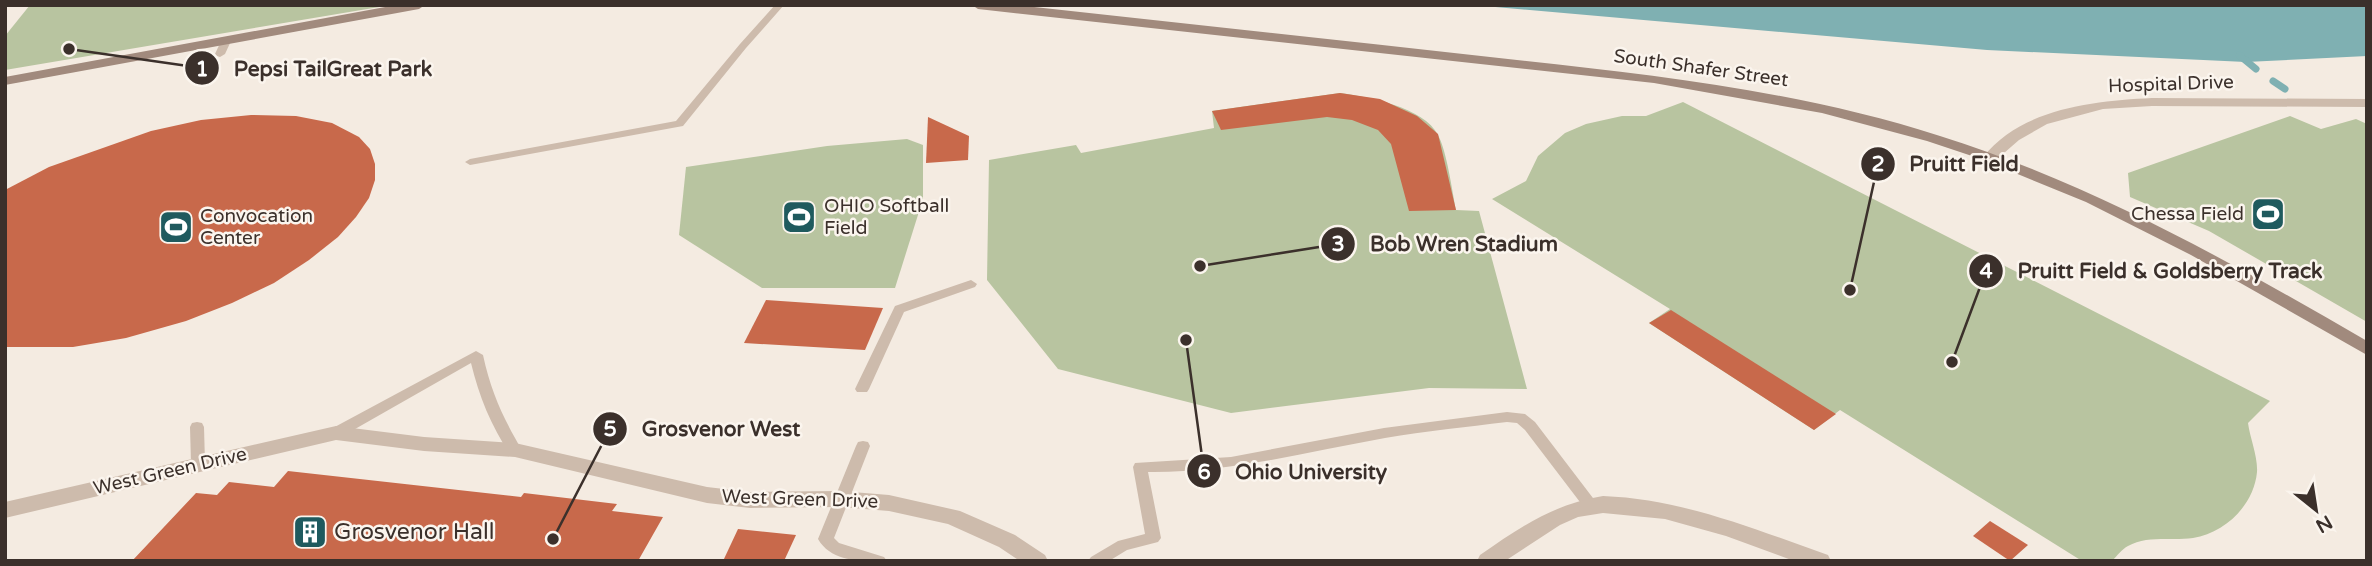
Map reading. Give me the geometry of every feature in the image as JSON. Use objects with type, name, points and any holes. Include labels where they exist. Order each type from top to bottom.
[{"type":"street","points":[[5,81],[419,5]]},
{"type":"street","name":"South Shafer Street","points":[[978,5],[1724,88],[1851,114],[1992,158],[2069,188],[2155,229],[2367,349]]},
{"type":"street","name":"Hospital Drive","points":[[1992,158],[2014,137],[2042,121],[2059,114],[2103,105],[2152,102],[2367,103]]},
{"type":"street","name":"West Green Drive","points":[[5,510],[336,433],[424,444],[514,450],[707,495],[750,500],[840,499],[889,502],[952,517],[1007,541],[1037,561]]},
{"type":"street","points":[[1488,561],[1533,530],[1563,514],[1591,506],[1635,506],[1677,514],[1820,561]]},
{"type":"lane","points":[[470,162],[680,124],[780,5]]},
{"type":"lane","points":[[220,54],[226,41]]},
{"type":"lane","points":[[862,389],[899,309],[971,284]]},
{"type":"lane","name":"West Green Drive","points":[[336,433],[476,355],[481,380],[498,427],[514,450]]},
{"type":"lane","points":[[1096,561],[1123,545],[1153,538],[1140,467],[1173,468],[1316,447],[1387,433],[1507,417],[1520,418],[1530,426],[1591,506]]},
{"type":"lane","points":[[197,427],[198,463]]},
{"type":"lane","points":[[863,446],[826,534],[828,545],[879,561]]},
{"type":"green space","points":[[30,5],[391,5],[5,70],[5,36]]},
{"type":"green space","points":[[1340,93],[1365,97],[1408,110],[1431,125],[1438,135],[1447,161],[1456,210],[1479,211],[1527,389],[1429,388],[1231,413],[1058,369],[987,280],[989,160],[1076,145],[1081,153],[1214,128],[1212,111]]},
{"type":"green space","points":[[1683,102],[2270,401],[2248,423],[2257,472],[2255,484],[2244,506],[2227,524],[2205,535],[2143,541],[2126,547],[2112,561],[2082,561],[1840,410],[1814,430],[1649,323],[1670,309],[1492,199],[1526,181],[1538,156],[1565,133],[1586,124],[1622,116],[1646,116]]},
{"type":"green space","name":"Chessa Field","points":[[2290,116],[2321,129],[2356,119],[2367,124],[2367,322],[2209,231],[2130,197],[2128,173]]},
{"type":"green space","name":"OHIO Softball Field","points":[[907,139],[923,145],[923,199],[895,288],[762,288],[679,235],[686,167],[827,146]]},
{"type":"water","points":[[1473,5],[2367,5],[2367,56],[2246,62],[1987,50]]},
{"type":"building","points":[[1340,93],[1380,99],[1417,116],[1438,134],[1456,210],[1409,211],[1391,144],[1378,130],[1352,120],[1327,117],[1221,130],[1212,111]]},
{"type":"building","name":"Convocation Center","points":[[251,115],[296,116],[332,123],[359,137],[370,149],[375,164],[375,180],[369,198],[338,237],[274,283],[186,321],[126,338],[73,347],[5,347],[5,190],[49,167],[151,131],[201,120]]},
{"type":"building","points":[[928,117],[969,136],[968,160],[926,163]]},
{"type":"building","points":[[766,300],[883,308],[865,350],[744,343]]},
{"type":"building","points":[[1671,310],[1836,414],[1814,430],[1649,323]]},
{"type":"building","name":"Grosvenor Hall","points":[[288,471],[521,497],[524,493],[617,504],[612,511],[663,517],[638,561],[132,561],[196,493],[217,495],[229,482],[274,487]]},
{"type":"building","points":[[1990,521],[2028,545],[2010,561],[1973,536]]},
{"type":"building","points":[[738,529],[796,535],[784,561],[723,561]]},
{"type":"waterway","points":[[2239,55],[2256,69]]},
{"type":"waterway","points":[[2273,81],[2285,89]]},
{"type":"place","name":"Pepsi TailGreat Park","points":[[69,49]]},
{"type":"place","name":"Chessa Field","points":[[2268,214]]},
{"type":"place","name":"OHIO Softball Field","points":[[799,217]]},
{"type":"place","name":"Convocation Center","points":[[176,227]]},
{"type":"place","name":"Bob Wren Stadium","points":[[1200,266]]},
{"type":"place","name":"Pruitt Field","points":[[1850,290]]},
{"type":"place","name":"Ohio University","points":[[1186,340]]},
{"type":"place","name":"Pruitt Field & Goldsberry Track","points":[[1952,362]]},
{"type":"place","name":"Grosvenor Hall","points":[[310,532]]},
{"type":"place","name":"Grosvenor West","points":[[553,539]]}]
